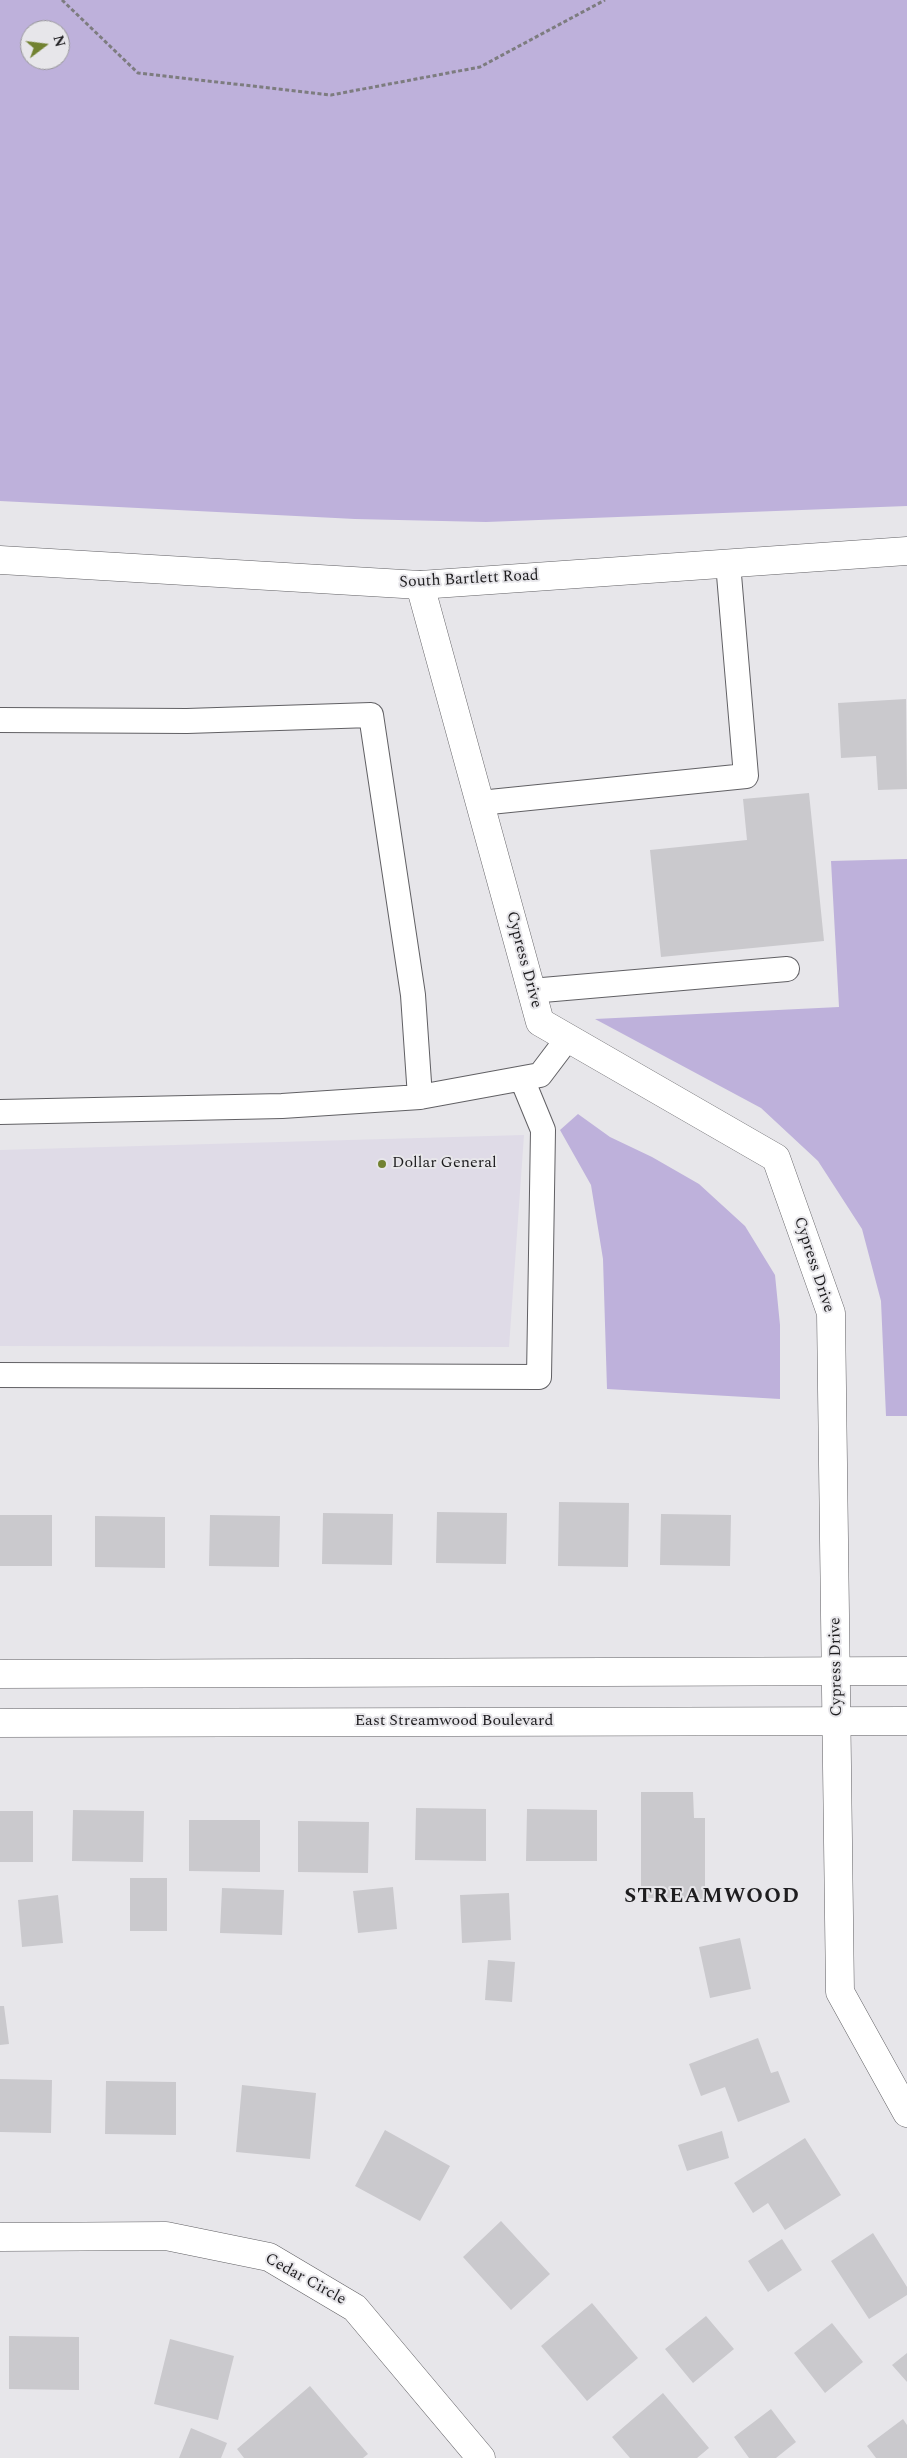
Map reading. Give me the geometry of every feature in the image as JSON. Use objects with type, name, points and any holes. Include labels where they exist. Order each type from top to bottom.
[{"type":"street","name":"South Bartlett Road","points":[[0,560],[420,585],[907,551]]},
{"type":"street","name":"Cypress Drive","points":[[420,585],[540,1022],[776,1158],[831,1313],[840,1992],[907,2113]]},
{"type":"street","points":[[0,1674],[907,1671]]},
{"type":"street","name":"East Streamwood Boulevard","points":[[0,1723],[907,1721]]},
{"type":"street","name":"Cedar Circle","points":[[0,2237],[166,2236],[269,2257],[355,2308],[481,2458]]},
{"type":"lane","points":[[480,803],[746,776],[728,563]]},
{"type":"lane","points":[[0,720],[187,721],[371,715],[413,995],[420,1097]]},
{"type":"lane","points":[[531,991],[787,969]]},
{"type":"lane","points":[[0,1112],[282,1106],[420,1097],[522,1080],[540,1075],[568,1038]]},
{"type":"lane","points":[[0,1375],[539,1377],[543,1130],[522,1080]]},
{"type":"path","points":[[62,0],[138,73],[331,95],[480,67],[605,0]]},
{"type":"shaded area","points":[[0,0],[907,0],[907,506],[486,522],[355,519],[0,501]]},
{"type":"shaded area","points":[[907,859],[907,1416],[886,1416],[881,1301],[862,1229],[818,1161],[761,1108],[595,1019],[839,1007],[831,861]]},
{"type":"shaded area","points":[[578,1114],[610,1137],[652,1157],[699,1184],[745,1226],[775,1275],[780,1325],[780,1399],[607,1389],[603,1259],[591,1185],[560,1130]]},
{"type":"shaded area","points":[[524,1135],[509,1347],[0,1346],[0,1150]]},
{"type":"building","points":[[906,699],[907,789],[878,790],[876,756],[841,758],[838,703]]},
{"type":"building","points":[[809,793],[824,941],[661,957],[650,850],[747,840],[743,799]]},
{"type":"building","points":[[559,1502],[629,1503],[628,1567],[558,1566]]},
{"type":"building","points":[[437,1512],[507,1513],[506,1564],[436,1563]]},
{"type":"building","points":[[323,1513],[393,1514],[392,1565],[322,1564]]},
{"type":"building","points":[[661,1514],[731,1515],[730,1566],[660,1565]]},
{"type":"building","points":[[0,1515],[52,1515],[52,1566],[0,1566]]},
{"type":"building","points":[[210,1515],[280,1516],[279,1567],[209,1566]]},
{"type":"building","points":[[95,1516],[165,1517],[165,1568],[95,1567]]},
{"type":"building","points":[[641,1792],[693,1792],[694,1818],[705,1818],[705,1899],[641,1898]]},
{"type":"building","points":[[416,1808],[486,1809],[486,1861],[415,1860]]},
{"type":"building","points":[[527,1809],[597,1810],[597,1861],[526,1861]]},
{"type":"building","points":[[73,1810],[144,1811],[143,1862],[72,1861]]},
{"type":"building","points":[[0,1811],[33,1811],[33,1862],[0,1862]]},
{"type":"building","points":[[189,1820],[260,1820],[260,1872],[189,1871]]},
{"type":"building","points":[[298,1821],[369,1822],[368,1873],[298,1872]]},
{"type":"building","points":[[130,1878],[167,1878],[167,1931],[130,1931]]},
{"type":"building","points":[[393,1887],[397,1929],[358,1933],[353,1891]]},
{"type":"building","points":[[222,1888],[284,1890],[282,1935],[220,1933]]},
{"type":"building","points":[[509,1893],[511,1940],[462,1943],[460,1895]]},
{"type":"building","points":[[58,1895],[63,1943],[22,1947],[18,1900]]},
{"type":"building","points":[[740,1938],[751,1989],[710,1998],[699,1947]]},
{"type":"building","points":[[488,1960],[515,1962],[512,2002],[485,2000]]},
{"type":"building","points":[[0,2006],[4,2006],[9,2044],[0,2045]]},
{"type":"building","points":[[758,2038],[771,2073],[778,2071],[790,2102],[738,2122],[725,2087],[701,2096],[689,2064]]},
{"type":"building","points":[[0,2079],[52,2080],[51,2133],[0,2132]]},
{"type":"building","points":[[106,2081],[176,2082],[176,2135],[105,2134]]},
{"type":"building","points":[[242,2085],[316,2093],[310,2159],[236,2152]]},
{"type":"building","points":[[385,2130],[450,2166],[420,2221],[355,2186]]},
{"type":"building","points":[[722,2131],[729,2158],[687,2171],[678,2145]]},
{"type":"building","points":[[805,2138],[841,2195],[785,2230],[768,2203],[753,2213],[734,2183]]},
{"type":"building","points":[[501,2221],[550,2274],[511,2310],[463,2257]]},
{"type":"building","points":[[873,2233],[907,2287],[907,2295],[869,2319],[831,2261]]},
{"type":"building","points":[[782,2239],[802,2270],[768,2292],[748,2261]]},
{"type":"building","points":[[592,2303],[638,2358],[587,2401],[541,2346]]},
{"type":"building","points":[[706,2316],[734,2349],[693,2383],[665,2349]]},
{"type":"building","points":[[832,2323],[863,2362],[825,2393],[794,2353]]},
{"type":"building","points":[[9,2336],[79,2337],[79,2390],[9,2389]]},
{"type":"building","points":[[170,2339],[234,2356],[218,2420],[154,2404]]},
{"type":"building","points":[[907,2353],[907,2382],[892,2365]]},
{"type":"building","points":[[310,2386],[368,2454],[363,2458],[244,2458],[237,2449]]},
{"type":"building","points":[[663,2393],[709,2448],[697,2458],[630,2458],[612,2437]]},
{"type":"building","points":[[771,2409],[796,2442],[776,2458],[749,2458],[734,2437]]},
{"type":"building","points":[[903,2419],[907,2425],[907,2458],[876,2458],[867,2446]]},
{"type":"building","points":[[191,2428],[227,2443],[221,2458],[179,2458]]},
{"type":"place","name":"Dollar General","points":[[382,1164]]},
{"type":"district","name":"STREAMWOOD","points":[[712,1898]]}]
